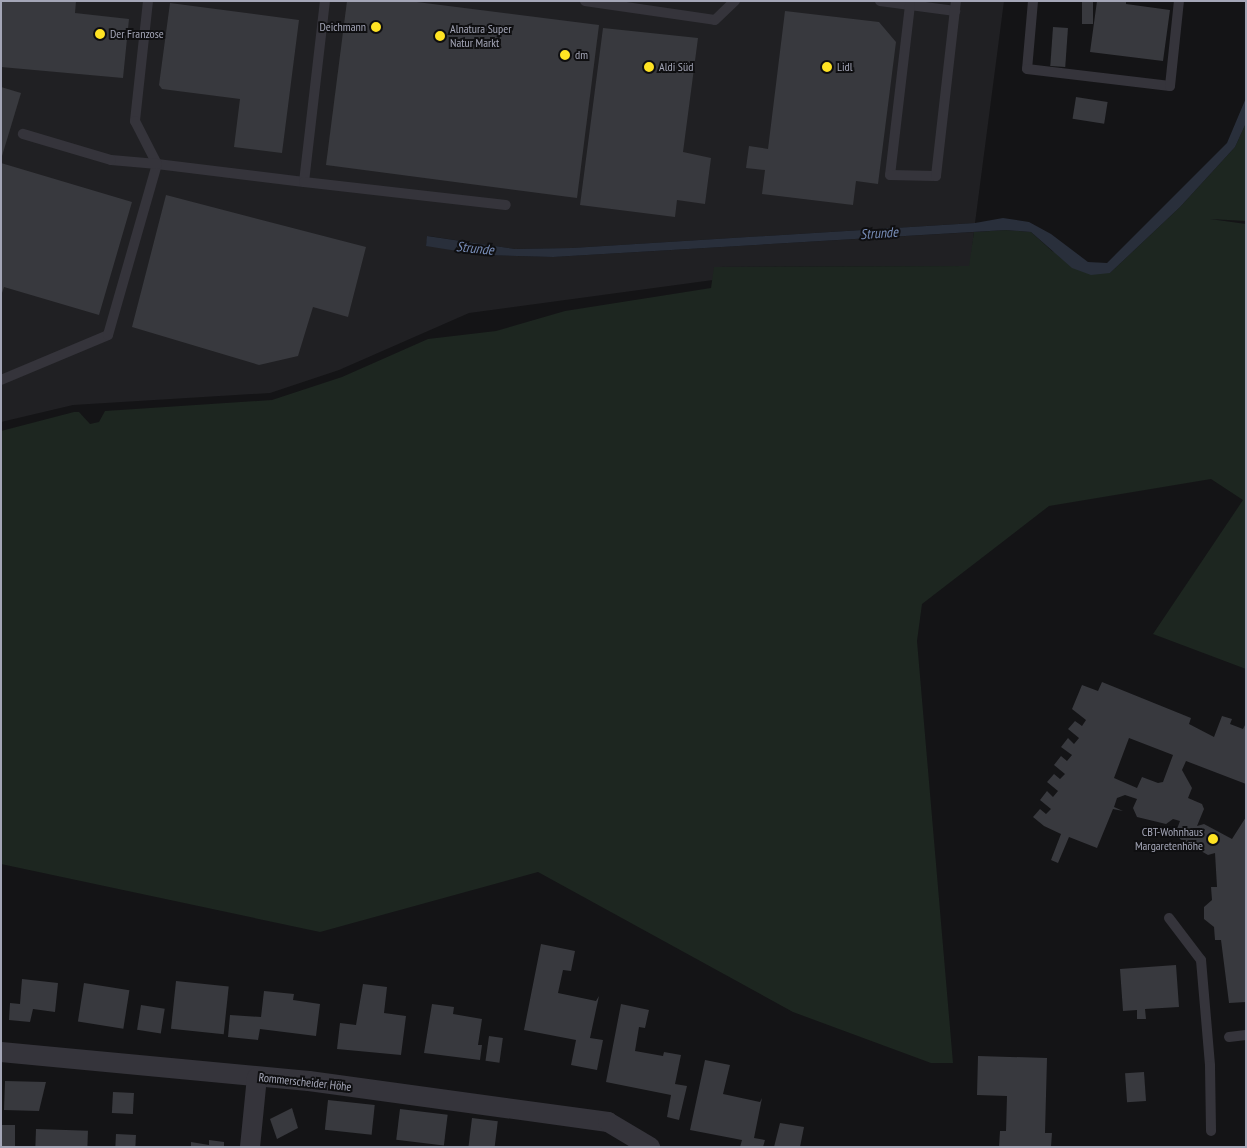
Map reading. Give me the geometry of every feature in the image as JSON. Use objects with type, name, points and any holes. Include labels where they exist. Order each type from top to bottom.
[{"type":"street","name":"Rommerscheider Höhe","points":[[1,1052],[257,1077],[608,1122],[650,1147]]},
{"type":"street","points":[[250,1147],[257,1077]]},
{"type":"lane","points":[[1,380],[108,335],[157,164],[135,121],[148,1]]},
{"type":"lane","points":[[304,182],[325,1]]},
{"type":"lane","points":[[585,1],[715,20],[734,1]]},
{"type":"lane","points":[[880,1],[910,5],[956,6],[936,176],[890,174],[910,5]]},
{"type":"lane","points":[[1033,1],[1027,69],[1170,86],[1180,1]]},
{"type":"lane","points":[[23,134],[111,160],[506,205]]},
{"type":"lane","points":[[1169,918],[1201,960],[1210,1066],[1211,1131]]},
{"type":"lane","points":[[1229,1037],[1246,1035]]},
{"type":"shaded area","points":[[1,1],[1004,1],[975,223],[572,248],[515,249],[428,236],[426,245],[482,255],[553,257],[974,232],[970,266],[715,267],[713,280],[469,313],[339,370],[270,393],[73,405],[1,422]]},
{"type":"shaded area","points":[[1246,123],[1246,221],[1210,219],[1246,224],[1246,669],[1153,634],[1243,500],[1211,479],[1049,506],[922,604],[917,641],[953,1063],[931,1063],[793,1012],[538,872],[320,932],[1,864],[1,431],[74,412],[79,412],[90,424],[99,422],[105,411],[272,400],[342,377],[428,339],[496,331],[565,311],[711,288],[714,267],[969,266],[974,232],[1006,230],[1031,232],[1052,251],[1110,273],[1180,207],[1235,147]]},
{"type":"water","name":"Strunde","points":[[1246,98],[1246,123],[1235,147],[1180,207],[1110,273],[1091,275],[1072,268],[1031,232],[1006,230],[553,257],[482,255],[426,246],[427,236],[515,249],[572,248],[975,223],[1003,218],[1029,222],[1051,234],[1088,262],[1107,263],[1227,143]]},
{"type":"building","points":[[1,1],[76,1],[75,13],[129,19],[123,78],[1,67]]},
{"type":"building","points":[[347,1],[409,1],[599,25],[577,198],[326,165]]},
{"type":"building","points":[[1082,1],[1093,1],[1093,24],[1082,24]]},
{"type":"building","points":[[1097,1],[1126,1],[1126,4],[1170,10],[1163,61],[1090,52]]},
{"type":"building","points":[[170,3],[299,20],[282,153],[234,147],[240,99],[162,89],[159,85]]},
{"type":"building","points":[[785,11],[879,22],[896,42],[878,184],[856,181],[853,205],[762,194],[765,170],[746,168],[749,146],[768,149]]},
{"type":"building","points":[[1053,27],[1068,28],[1065,67],[1050,66]]},
{"type":"building","points":[[603,28],[698,38],[683,152],[711,158],[705,204],[677,200],[675,217],[580,205]]},
{"type":"building","points":[[1,87],[21,93],[2,156],[1,156]]},
{"type":"building","points":[[1076,97],[1108,102],[1104,124],[1073,119]]},
{"type":"building","points":[[1,163],[132,202],[99,315],[4,287],[1,296]]},
{"type":"building","points":[[166,195],[366,247],[348,317],[313,307],[298,356],[259,365],[132,327]]},
{"type":"building","name":"CBT-Wohnhaus Margaretenhöhe","points":[[1102,682],[1191,718],[1189,724],[1214,737],[1222,716],[1232,719],[1230,724],[1243,729],[1246,723],[1246,784],[1186,761],[1182,770],[1192,788],[1188,798],[1202,804],[1204,809],[1197,826],[1204,824],[1232,839],[1246,817],[1246,1002],[1229,1003],[1221,940],[1215,940],[1214,927],[1204,919],[1204,907],[1212,900],[1211,887],[1217,887],[1215,853],[1208,855],[1180,839],[1177,829],[1180,821],[1173,819],[1166,824],[1137,817],[1133,808],[1137,799],[1125,795],[1117,798],[1114,807],[1123,811],[1113,809],[1097,848],[1069,837],[1058,863],[1051,860],[1061,834],[1044,826],[1033,817],[1040,809],[1046,814],[1051,809],[1040,800],[1047,791],[1053,797],[1058,791],[1047,782],[1054,774],[1060,779],[1065,774],[1054,765],[1061,756],[1067,761],[1072,755],[1061,747],[1068,738],[1074,744],[1079,738],[1068,729],[1075,721],[1082,726],[1086,720],[1072,709],[1082,685],[1098,691]],"holes":[[[1129,738],[1173,755],[1163,782],[1158,783],[1142,777],[1137,788],[1114,778]]]},
{"type":"building","points":[[541,944],[575,951],[571,971],[563,970],[558,993],[596,1001],[599,996],[590,1038],[603,1040],[597,1070],[571,1065],[576,1040],[524,1030]]},
{"type":"building","points":[[1176,965],[1179,1007],[1145,1009],[1146,1019],[1137,1019],[1137,1010],[1123,1011],[1120,969]]},
{"type":"building","points":[[22,979],[58,983],[55,1012],[33,1009],[30,1022],[9,1020],[10,1003],[20,1004]]},
{"type":"building","points":[[176,981],[229,987],[224,1034],[171,1029]]},
{"type":"building","points":[[84,983],[129,990],[123,1029],[78,1022]]},
{"type":"building","points":[[363,984],[387,987],[384,1013],[406,1016],[401,1055],[337,1049],[340,1023],[356,1025]]},
{"type":"building","points":[[264,991],[294,994],[293,1000],[320,1004],[316,1036],[260,1029],[258,1040],[228,1037],[230,1015],[261,1017]]},
{"type":"building","points":[[432,1004],[454,1007],[453,1014],[482,1019],[478,1045],[482,1045],[480,1060],[424,1053]]},
{"type":"building","points":[[621,1004],[649,1010],[645,1028],[639,1027],[635,1051],[663,1056],[664,1052],[681,1055],[675,1084],[687,1086],[679,1120],[667,1117],[671,1095],[606,1082]]},
{"type":"building","points":[[141,1005],[165,1009],[161,1033],[137,1030]]},
{"type":"building","points":[[489,1036],[503,1038],[499,1063],[486,1061]]},
{"type":"building","points":[[978,1056],[1047,1058],[1045,1133],[1052,1133],[1051,1147],[999,1147],[1000,1131],[1006,1131],[1007,1096],[977,1095]]},
{"type":"building","points":[[705,1060],[730,1065],[723,1094],[760,1102],[762,1098],[754,1138],[765,1140],[763,1147],[740,1147],[742,1140],[690,1130]]},
{"type":"building","points":[[1144,1072],[1146,1101],[1127,1102],[1125,1073]]},
{"type":"building","points":[[5,1081],[46,1082],[39,1111],[4,1110]]},
{"type":"building","points":[[113,1092],[134,1093],[133,1114],[112,1113]]},
{"type":"building","points":[[328,1100],[375,1105],[372,1135],[325,1130]]},
{"type":"building","points":[[292,1108],[298,1128],[277,1139],[270,1119]]},
{"type":"building","points":[[400,1109],[448,1115],[444,1146],[396,1140]]},
{"type":"building","points":[[472,1118],[498,1121],[495,1147],[468,1147]]},
{"type":"building","points":[[780,1123],[804,1127],[800,1147],[774,1147]]},
{"type":"building","points":[[1,1125],[15,1125],[15,1147],[1,1147]]},
{"type":"building","points":[[36,1129],[88,1131],[87,1147],[35,1147]]},
{"type":"building","points":[[116,1134],[136,1135],[135,1147],[115,1147]]},
{"type":"building","points":[[209,1140],[224,1142],[224,1147],[191,1147],[191,1142],[209,1145]]},
{"type":"place","name":"Deichmann","points":[[376,27]]},
{"type":"place","name":"Der Franzose","points":[[100,34]]},
{"type":"place","name":"Alnatura Super Natur Markt","points":[[440,36]]},
{"type":"place","name":"dm","points":[[565,55]]},
{"type":"place","name":"Aldi Süd","points":[[649,67]]},
{"type":"place","name":"Lidl","points":[[827,67]]},
{"type":"place","name":"CBT-Wohnhaus Margaretenhöhe","points":[[1213,839]]}]
